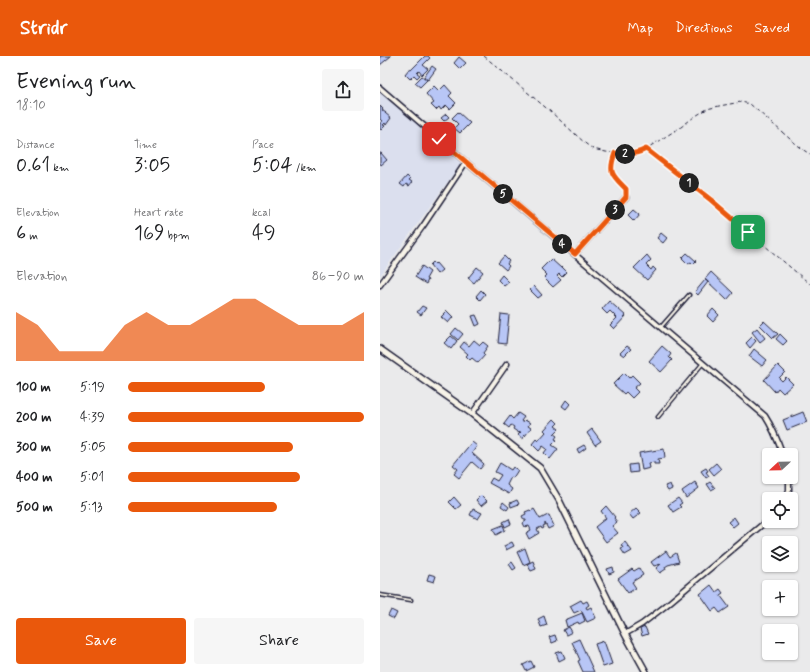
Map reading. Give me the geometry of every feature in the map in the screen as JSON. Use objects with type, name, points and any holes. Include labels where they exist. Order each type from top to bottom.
[{"type":"street","points":[[380,88],[765,416],[772,427],[781,448]]},
{"type":"street","points":[[380,285],[423,226],[466,162]]},
{"type":"street","points":[[575,254],[626,197]]},
{"type":"street","points":[[380,349],[472,414],[536,464],[543,472],[625,634],[646,672]]},
{"type":"street","points":[[472,414],[507,364]]},
{"type":"street","points":[[625,634],[642,624],[664,607],[762,524]]},
{"type":"lane","points":[[660,328],[689,295]]},
{"type":"lane","points":[[658,417],[703,363]]},
{"type":"lane","points":[[380,595],[411,600]]},
{"type":"path","points":[[484,56],[593,149],[621,154],[636,153],[646,149],[707,109],[741,102],[750,104],[805,152],[810,154]]},
{"type":"path","points":[[646,149],[711,200],[810,284]]},
{"type":"path","points":[[615,153],[611,165],[612,173],[626,189],[626,197]]},
{"type":"shaded area","points":[[380,92],[462,162],[380,276]]},
{"type":"building","points":[[380,56],[391,56],[380,65]]},
{"type":"building","points":[[425,56],[430,58],[423,65],[428,69],[422,75],[419,71],[417,73],[420,75],[417,78],[414,75],[410,79],[405,74]]},
{"type":"building","points":[[459,57],[466,63],[460,69],[454,63]]},
{"type":"building","points":[[432,66],[436,69],[428,80],[424,77]]},
{"type":"building","points":[[422,76],[427,80],[420,87],[415,83]]},
{"type":"building","points":[[445,85],[452,93],[449,96],[456,103],[450,109],[446,105],[441,110],[439,107],[436,110],[431,105],[434,103],[426,94],[434,86],[439,91]]},
{"type":"building","points":[[380,106],[383,109],[382,110],[391,118],[386,125],[385,123],[383,125],[385,126],[381,130],[380,123],[382,121],[380,119]]},
{"type":"building","points":[[458,112],[470,123],[460,133],[454,128],[458,124],[452,118]]},
{"type":"building","points":[[446,114],[449,117],[444,121],[441,118]]},
{"type":"building","points":[[380,153],[387,160],[381,165],[380,163]]},
{"type":"building","points":[[407,176],[412,182],[409,186],[406,184],[404,187],[400,184]]},
{"type":"building","points":[[634,209],[640,214],[634,221],[628,215]]},
{"type":"building","points":[[661,233],[667,238],[663,243],[657,238]]},
{"type":"building","points":[[687,253],[696,261],[693,264],[691,262],[688,264],[682,258]]},
{"type":"building","points":[[647,255],[651,260],[646,265],[651,270],[653,267],[656,270],[647,280],[634,268]]},
{"type":"building","points":[[504,256],[509,261],[507,264],[509,266],[506,270],[498,263]]},
{"type":"building","points":[[551,259],[567,272],[562,277],[559,274],[557,276],[561,280],[553,287],[544,278],[547,275],[541,269]]},
{"type":"building","points":[[433,262],[435,264],[436,263],[442,270],[437,274],[430,265]]},
{"type":"building","points":[[422,266],[430,272],[426,279],[428,280],[426,284],[415,277]]},
{"type":"building","points":[[477,267],[483,272],[474,283],[468,278]]},
{"type":"building","points":[[711,272],[733,293],[727,300],[705,279]]},
{"type":"building","points":[[502,275],[509,282],[504,286],[498,280]]},
{"type":"building","points":[[705,280],[708,282],[698,295],[695,292]]},
{"type":"building","points":[[534,286],[542,295],[538,298],[530,290]]},
{"type":"building","points":[[481,290],[485,294],[480,300],[476,296]]},
{"type":"building","points":[[609,301],[626,316],[614,329],[610,325],[617,318],[610,311],[607,314],[602,309]]},
{"type":"building","points":[[422,306],[426,308],[421,315],[417,312]]},
{"type":"building","points":[[713,309],[719,315],[713,322],[707,316]]},
{"type":"building","points":[[447,311],[453,317],[448,323],[441,317]]},
{"type":"building","points":[[501,314],[509,315],[506,344],[498,343]]},
{"type":"building","points":[[476,315],[480,324],[476,326],[472,316]]},
{"type":"building","points":[[764,321],[778,334],[773,338],[760,325]]},
{"type":"building","points":[[456,328],[463,334],[458,340],[451,334]]},
{"type":"building","points":[[757,328],[765,338],[760,342],[752,332]]},
{"type":"building","points":[[780,334],[787,341],[783,345],[776,339]]},
{"type":"building","points":[[451,336],[457,341],[451,349],[444,343]]},
{"type":"building","points":[[752,337],[756,341],[750,348],[746,343]]},
{"type":"building","points":[[474,340],[480,345],[483,342],[488,346],[483,353],[485,355],[478,363],[472,358],[470,360],[466,356],[468,354],[460,347],[464,342],[469,346]]},
{"type":"building","points":[[627,346],[631,349],[624,356],[620,353]]},
{"type":"building","points":[[662,346],[671,354],[669,357],[672,360],[661,372],[649,361]]},
{"type":"building","points":[[754,349],[767,360],[762,366],[749,356]]},
{"type":"building","points":[[778,365],[785,372],[779,378],[782,381],[786,377],[793,384],[783,393],[778,388],[775,392],[764,380]]},
{"type":"building","points":[[624,373],[629,378],[632,375],[640,383],[634,388],[638,392],[632,398],[626,392],[624,394],[613,384]]},
{"type":"building","points":[[566,400],[570,404],[566,409],[562,406]]},
{"type":"building","points":[[803,412],[807,422],[787,430],[783,420]]},
{"type":"building","points":[[518,413],[524,417],[521,421],[523,422],[525,420],[530,423],[528,426],[531,428],[525,436],[524,435],[523,439],[518,435],[521,432],[519,433],[513,429],[514,427],[511,425],[509,428],[504,424],[510,416],[513,419]]},
{"type":"building","points":[[554,419],[558,423],[555,426],[559,429],[554,434],[557,436],[555,439],[557,440],[552,445],[558,449],[550,459],[544,453],[547,449],[543,446],[539,451],[532,444],[536,439],[538,441],[546,432],[544,430]]},
{"type":"building","points":[[592,429],[601,441],[595,445],[587,433]]},
{"type":"building","points":[[472,442],[477,446],[472,453],[484,464],[480,469],[472,462],[459,478],[454,474],[458,469],[453,465]]},
{"type":"building","points":[[584,445],[586,448],[579,453],[577,449]]},
{"type":"building","points":[[664,449],[665,458],[658,459],[659,464],[654,464],[654,462],[649,463],[650,468],[642,470],[639,453]]},
{"type":"building","points":[[500,463],[511,470],[513,467],[518,470],[513,478],[511,477],[507,485],[512,489],[509,494],[489,483],[492,478],[497,481],[501,475],[495,472]]},
{"type":"building","points":[[716,463],[721,469],[714,475],[709,469]]},
{"type":"building","points":[[637,464],[638,472],[630,473],[629,465]]},
{"type":"building","points":[[706,468],[708,471],[706,472],[709,476],[706,478],[701,471]]},
{"type":"building","points":[[695,482],[699,488],[686,498],[682,491]]},
{"type":"building","points":[[710,482],[715,488],[711,490],[707,484]]},
{"type":"building","points":[[670,484],[672,489],[668,491],[665,486]]},
{"type":"building","points":[[481,495],[487,501],[481,506],[476,500]]},
{"type":"building","points":[[454,497],[461,505],[456,509],[449,502]]},
{"type":"building","points":[[678,498],[682,503],[679,505],[681,507],[673,512],[668,505]]},
{"type":"building","points":[[517,500],[519,504],[511,507],[510,503]]},
{"type":"building","points":[[503,502],[509,507],[507,510],[501,506]]},
{"type":"building","points":[[606,506],[615,517],[614,518],[617,522],[612,526],[618,533],[606,542],[595,527],[606,518],[601,511]]},
{"type":"building","points":[[636,508],[641,513],[633,519],[629,514]]},
{"type":"building","points":[[473,509],[482,513],[478,519],[470,515]]},
{"type":"building","points":[[534,509],[540,519],[549,515],[554,526],[548,529],[545,523],[543,526],[544,528],[542,529],[541,527],[537,529],[539,533],[529,539],[526,533],[531,530],[529,526],[525,527],[523,523],[526,520],[524,520],[522,516],[526,514],[525,512]]},
{"type":"building","points":[[734,517],[738,523],[733,527],[728,522]]},
{"type":"building","points":[[509,519],[511,524],[505,527],[503,522]]},
{"type":"building","points":[[503,525],[505,530],[496,535],[493,529]]},
{"type":"building","points":[[512,542],[514,546],[506,550],[504,546]]},
{"type":"building","points":[[625,542],[632,551],[625,555],[621,549],[623,548],[621,545]]},
{"type":"building","points":[[525,548],[530,562],[523,565],[517,552]]},
{"type":"building","points":[[666,551],[670,557],[676,553],[679,562],[668,565],[665,567],[666,569],[660,573],[656,568],[661,564],[654,566],[651,562]]},
{"type":"building","points":[[533,561],[536,569],[531,571],[527,564]]},
{"type":"building","points":[[512,562],[516,568],[513,570],[509,564]]},
{"type":"building","points":[[613,567],[614,572],[609,574],[607,569]]},
{"type":"building","points":[[639,568],[643,575],[632,582],[636,588],[628,593],[618,579],[632,569],[634,571]]},
{"type":"building","points":[[429,574],[436,576],[434,582],[427,580]]},
{"type":"building","points":[[711,585],[716,592],[720,589],[723,593],[720,595],[729,607],[720,613],[716,608],[712,611],[700,594]]},
{"type":"building","points":[[581,600],[583,603],[587,601],[589,605],[586,607],[587,609],[591,607],[596,618],[587,622],[581,610],[574,613],[570,606]]},
{"type":"building","points":[[391,610],[397,613],[394,619],[388,616]]},
{"type":"building","points":[[582,613],[585,621],[579,624],[578,622],[567,627],[565,620]]},
{"type":"building","points":[[544,616],[547,625],[541,627],[538,619]]},
{"type":"building","points":[[569,627],[572,632],[566,635],[563,630]]},
{"type":"building","points":[[645,627],[648,634],[642,636],[640,629]]},
{"type":"building","points":[[555,635],[557,641],[552,643],[549,637]]},
{"type":"building","points":[[579,639],[594,672],[583,672],[578,661],[580,660],[572,642]]},
{"type":"building","points":[[604,641],[612,664],[603,667],[595,644]]},
{"type":"building","points":[[562,651],[565,658],[559,661],[556,653]]},
{"type":"building","points":[[531,661],[534,667],[526,671],[523,665]]},
{"type":"route","points":[[439,139],[575,254],[626,197],[626,189],[612,173],[611,165],[615,153],[636,153],[646,149],[711,200],[748,232]]}]
